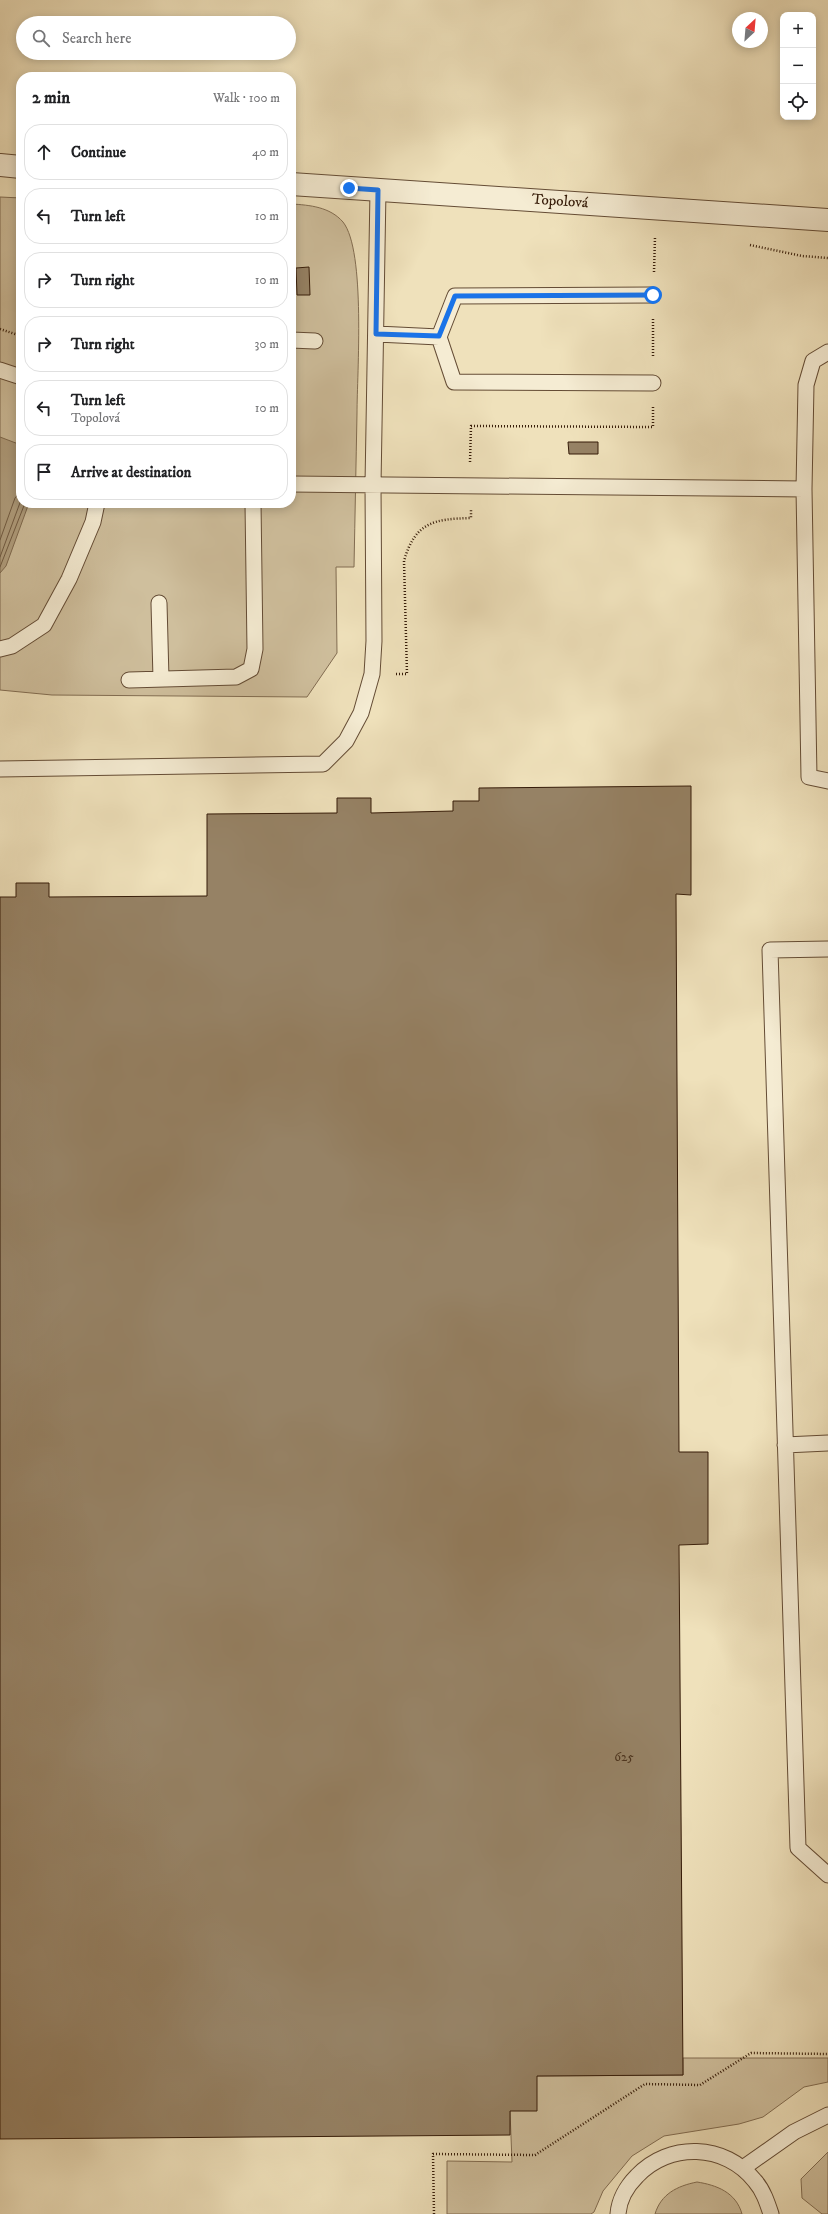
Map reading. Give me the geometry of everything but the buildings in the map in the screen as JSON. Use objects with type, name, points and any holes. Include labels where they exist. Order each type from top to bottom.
[{"type":"street","points":[[0,165],[16,167]]},
{"type":"street","name":"Topolová","points":[[296,184],[828,220]]},
{"type":"lane","points":[[0,769],[323,764],[346,741],[361,713],[372,674],[374,641],[373,485],[378,190]]},
{"type":"lane","points":[[653,295],[455,296],[439,336],[454,382],[653,383]]},
{"type":"lane","points":[[376,334],[439,336]]},
{"type":"lane","points":[[296,340],[315,341]]},
{"type":"lane","points":[[828,352],[814,361],[806,386],[804,489],[809,777],[828,781]]},
{"type":"lane","points":[[0,370],[16,375]]},
{"type":"lane","points":[[296,484],[804,489]]},
{"type":"lane","points":[[0,649],[12,646],[44,625],[69,579],[93,522],[96,508]]},
{"type":"lane","points":[[129,680],[236,677],[251,670],[255,649],[252,508]]},
{"type":"lane","points":[[159,603],[161,679]]},
{"type":"lane","points":[[828,949],[770,950],[798,1848],[828,1875]]},
{"type":"lane","points":[[785,1444],[828,1443]]},
{"type":"lane","points":[[743,2168],[794,2132],[828,2115]]},
{"type":"lane","points":[[618,2214],[618,2208],[629,2184],[646,2166],[670,2154],[695,2150],[720,2155],[743,2168],[759,2186],[765,2197],[770,2214]]},
{"type":"path","points":[[372,674],[406,674],[404,561],[409,543],[422,528],[443,519],[471,518],[471,426],[653,427],[653,295],[656,231]]},
{"type":"path","points":[[749,244],[802,256],[828,258]]},
{"type":"path","points":[[0,328],[16,334]]},
{"type":"path","points":[[434,2214],[433,2154],[535,2155],[644,2084],[700,2084],[750,2053],[828,2054]]},
{"type":"shaded area","points":[[0,197],[16,198],[16,508],[296,508],[296,204],[312,206],[326,210],[338,217],[343,222],[350,237],[355,259],[358,285],[359,343],[354,567],[336,567],[337,653],[307,697],[52,695],[0,690]]},
{"type":"shaded area","points":[[683,2058],[828,2058],[828,2082],[804,2087],[763,2117],[739,2124],[664,2136],[632,2156],[603,2191],[594,2212],[591,2214],[447,2214],[447,2161],[512,2162],[510,2111],[537,2076],[683,2075]]},
{"type":"shaded area","points":[[828,2152],[828,2214],[822,2214],[802,2198],[801,2179]]},
{"type":"shaded area","points":[[697,2182],[711,2185],[730,2195],[739,2206],[742,2214],[655,2214],[661,2201],[671,2192],[683,2186]]},
{"type":"water","points":[[0,437],[16,443],[16,508],[27,508],[6,566],[0,573]]},
{"type":"route","points":[[349,188],[378,190],[376,334],[439,336],[455,296],[653,295]]}]
